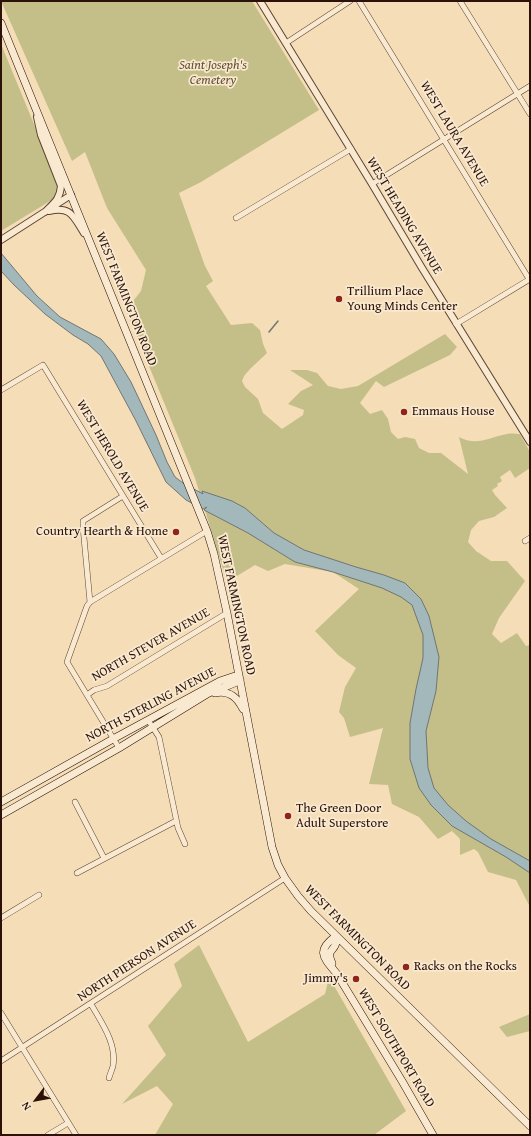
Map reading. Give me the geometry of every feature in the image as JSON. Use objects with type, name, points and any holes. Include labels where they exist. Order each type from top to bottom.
[{"type":"main road","name":"WEST FARMINGTON ROAD","points":[[1,23],[207,531],[214,554],[227,613],[272,847],[278,865],[298,896],[336,936],[530,1126]]},
{"type":"main road","name":"NORTH STERLING AVENUE","points":[[1,802],[113,738],[224,679],[235,676],[240,680],[232,685],[214,691],[181,709],[119,748],[1,815]]},
{"type":"main road","points":[[181,709],[216,693],[227,692],[239,701],[245,712],[249,725]]},
{"type":"main road","name":"WEST SOUTHPORT ROAD","points":[[336,936],[335,945],[329,956],[337,974],[402,1081],[432,1134]]},
{"type":"street","name":"WEST HEADING AVENUE","points":[[260,1],[456,324],[530,442]]},
{"type":"street","points":[[286,43],[350,1]]},
{"type":"street","name":"WEST LAURA AVENUE","points":[[359,1],[530,279]]},
{"type":"street","points":[[460,1],[530,114]]},
{"type":"street","points":[[372,184],[530,86]]},
{"type":"street","points":[[32,100],[41,135],[60,186],[60,193],[56,202],[45,212]]},
{"type":"street","points":[[236,218],[351,149]]},
{"type":"street","points":[[1,240],[71,195]]},
{"type":"street","points":[[45,212],[64,209],[72,213],[91,244]]},
{"type":"street","points":[[456,324],[530,279]]},
{"type":"street","name":"WEST HEROLD AVENUE","points":[[1,390],[43,365],[161,558]]},
{"type":"street","points":[[90,602],[82,527],[83,521],[123,496]]},
{"type":"street","points":[[119,748],[67,662],[87,606],[90,602],[207,531]]},
{"type":"street","points":[[525,542],[530,538]]},
{"type":"street","name":"NORTH STEVER AVENUE","points":[[86,695],[94,690],[107,686],[227,613]]},
{"type":"street","points":[[148,720],[159,737],[176,821],[184,844]]},
{"type":"street","points":[[75,802],[104,858]]},
{"type":"street","points":[[77,873],[176,821]]},
{"type":"street","name":"NORTH PIERSON AVENUE","points":[[1,1061],[285,878]]},
{"type":"street","points":[[1,918],[39,895]]},
{"type":"street","points":[[91,1004],[107,1032],[112,1050],[113,1065],[109,1078]]},
{"type":"street","points":[[1,1013],[76,1135]]},
{"type":"street","points":[[48,1135],[68,1123]]},
{"type":"green space","name":"Saint Joseph's Cemetery","points":[[1,1],[252,1],[319,110],[201,182],[179,193],[205,266],[213,281],[206,286],[231,325],[252,323],[260,330],[263,344],[267,353],[244,376],[242,381],[245,387],[258,399],[263,413],[282,429],[303,415],[304,410],[288,404],[301,391],[313,385],[290,370],[307,370],[317,373],[328,386],[341,389],[358,386],[445,334],[457,347],[450,355],[384,387],[376,381],[360,403],[370,414],[382,410],[388,419],[391,432],[398,439],[405,437],[415,439],[419,448],[429,453],[441,453],[468,474],[459,437],[465,440],[477,441],[501,435],[520,434],[530,452],[530,468],[515,478],[510,470],[500,477],[502,481],[492,490],[507,508],[494,517],[479,521],[471,530],[468,542],[476,551],[491,561],[507,561],[525,581],[499,618],[492,634],[501,643],[517,633],[526,646],[530,645],[530,907],[516,880],[488,872],[478,852],[474,849],[460,855],[460,839],[452,831],[438,839],[419,817],[392,804],[388,785],[369,784],[383,728],[350,737],[344,718],[339,712],[345,687],[356,668],[338,655],[315,631],[359,589],[333,572],[285,564],[268,571],[255,565],[227,582],[195,478],[126,310],[141,291],[146,270],[107,208],[85,152],[72,161]]},
{"type":"green space","points":[[1,44],[59,185],[55,198],[1,231]]},
{"type":"green space","points":[[199,945],[248,1042],[325,994],[329,977],[406,1111],[374,1135],[155,1135],[173,1104],[157,1086],[122,1104],[166,1055],[148,1026],[182,986],[174,964]]},
{"type":"green space","points":[[530,1014],[530,1031],[507,1037],[499,1027]]},
{"type":"shaded area","points":[[1,253],[37,296],[60,317],[101,339],[114,354],[131,382],[175,477],[203,494],[202,491],[232,501],[245,508],[274,533],[304,550],[405,583],[421,599],[429,616],[439,657],[436,691],[426,731],[428,768],[434,788],[448,805],[466,821],[491,839],[530,861],[530,873],[506,857],[452,826],[431,805],[419,788],[410,759],[410,723],[423,658],[423,635],[412,605],[401,597],[382,588],[333,572],[295,562],[248,533],[204,510],[207,507],[203,509],[186,500],[166,482],[136,421],[101,356],[88,344],[73,335],[45,314],[14,285],[1,271]]},
{"type":"waterway","points":[[269,332],[278,321]]},
{"type":"place","name":"Trillium Place Young Minds Center","points":[[339,299]]},
{"type":"place","name":"Emmaus House","points":[[404,412]]},
{"type":"place","name":"Country Hearth & Home","points":[[176,532]]},
{"type":"place","name":"The Green Door Adult Superstore","points":[[288,816]]},
{"type":"place","name":"Racks on the Rocks","points":[[406,967]]},
{"type":"place","name":"Jimmy's","points":[[356,979]]}]
